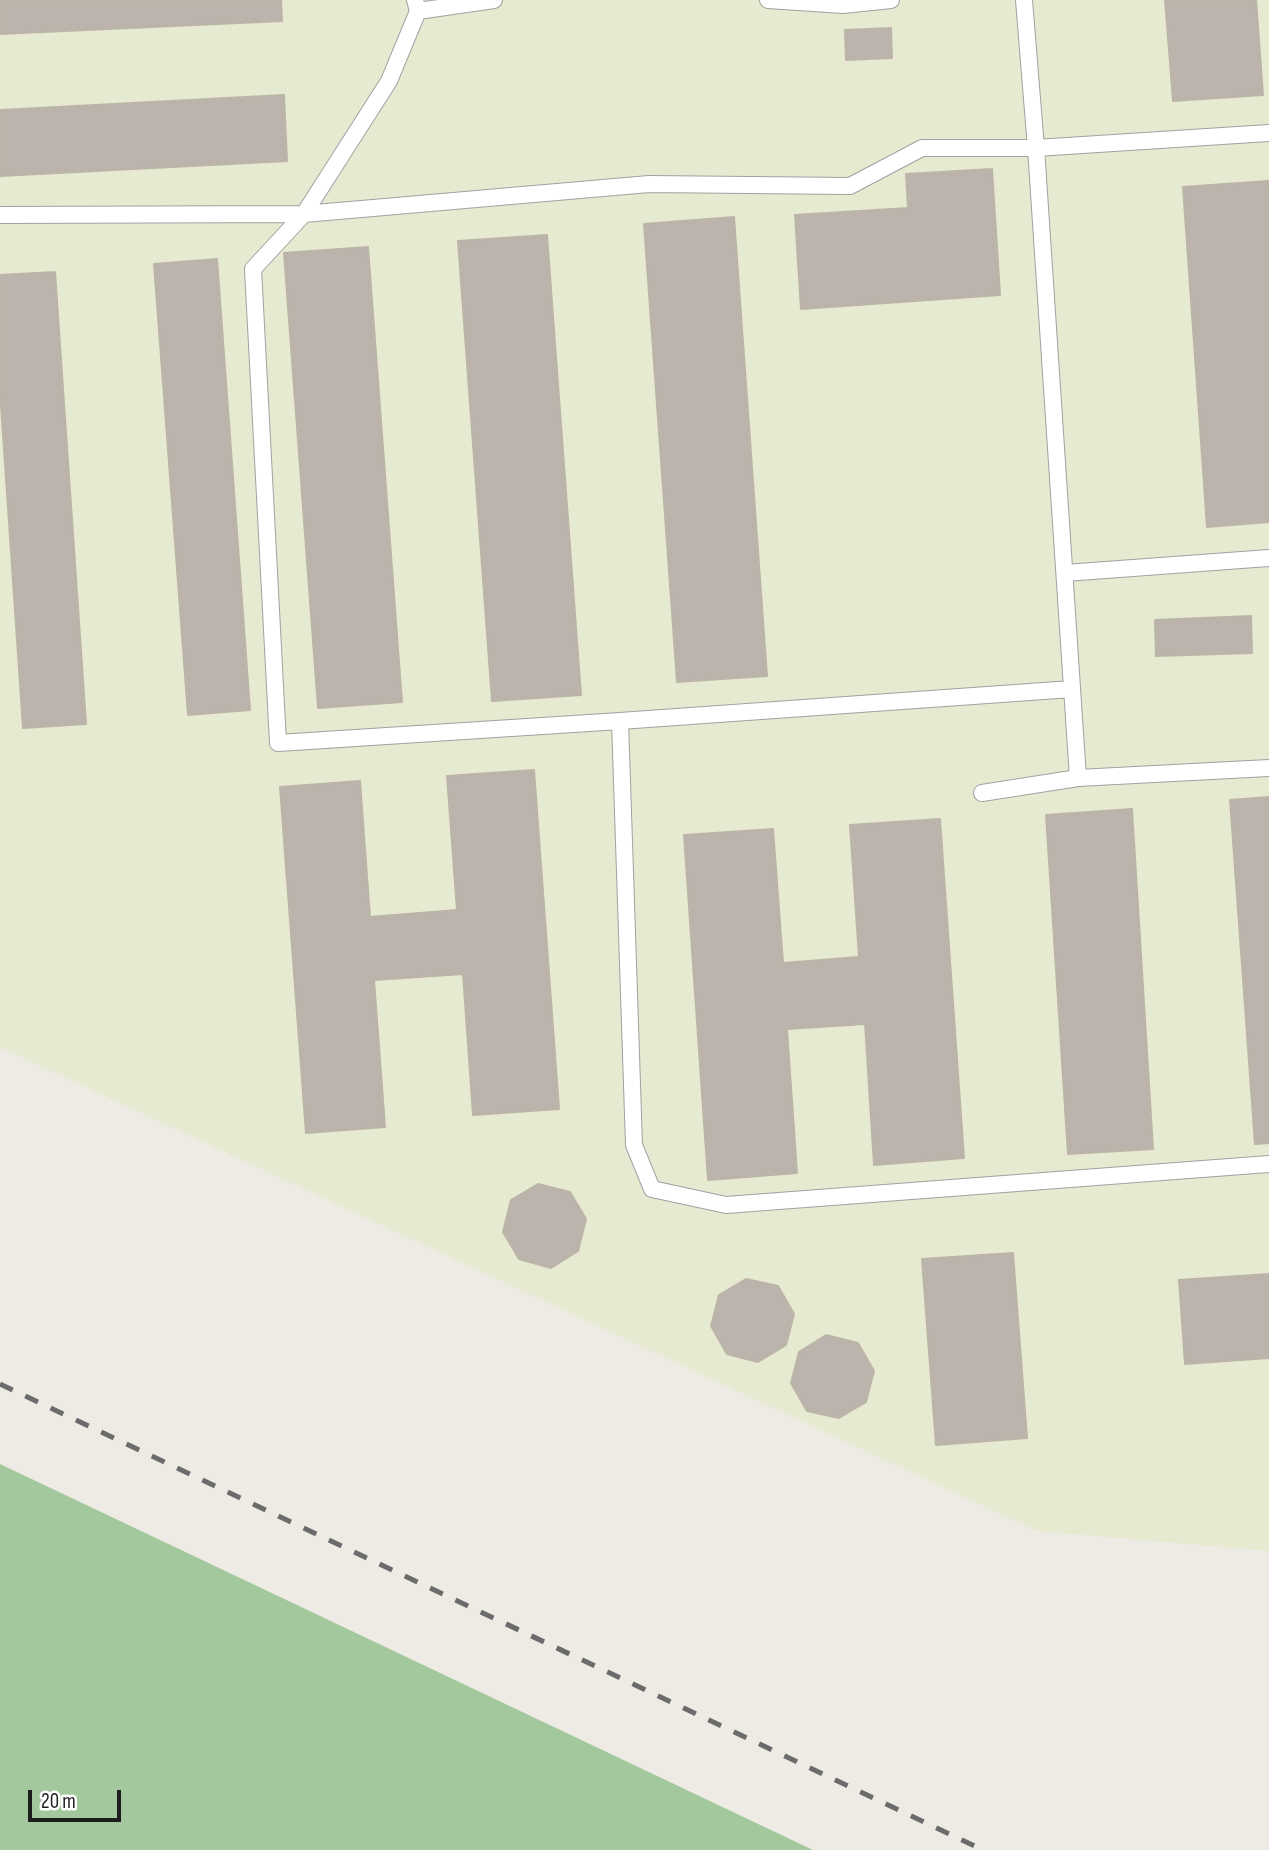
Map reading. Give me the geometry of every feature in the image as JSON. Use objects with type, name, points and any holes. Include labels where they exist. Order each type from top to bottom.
[{"type":"lane","points":[[494,0],[417,6],[389,81],[304,214],[253,269],[278,743],[1072,689]]},
{"type":"lane","points":[[768,0],[843,5],[891,0]]},
{"type":"lane","points":[[1024,0],[1078,778]]},
{"type":"lane","points":[[0,215],[304,214],[649,184],[849,186],[922,148],[1036,148],[1269,133]]},
{"type":"lane","points":[[1065,573],[1269,558]]},
{"type":"lane","points":[[620,721],[634,1145],[652,1189],[726,1205],[1269,1164]]},
{"type":"lane","points":[[982,793],[1078,778],[1269,768]]},
{"type":"green space","points":[[0,0],[1269,0],[1269,1551],[1037,1531],[0,1047]]},
{"type":"green space","points":[[0,1464],[813,1850],[0,1850]]},
{"type":"building","points":[[0,0],[281,0],[282,21],[0,34]]},
{"type":"building","points":[[1165,0],[1256,0],[1263,95],[1173,101]]},
{"type":"building","points":[[891,28],[892,58],[846,60],[845,30]]},
{"type":"building","points":[[284,95],[287,161],[0,176],[0,110]]},
{"type":"building","points":[[992,169],[1000,295],[801,309],[795,215],[908,208],[906,174]]},
{"type":"building","points":[[1268,181],[1269,522],[1207,527],[1183,187]]},
{"type":"building","points":[[734,217],[767,676],[677,682],[644,224]]},
{"type":"building","points":[[547,235],[581,695],[492,701],[458,241]]},
{"type":"building","points":[[368,247],[402,702],[318,708],[284,253]]},
{"type":"building","points":[[217,259],[250,710],[188,715],[154,264]]},
{"type":"building","points":[[55,272],[86,724],[23,728],[0,390],[0,275]]},
{"type":"building","points":[[1251,616],[1252,653],[1156,656],[1155,620]]},
{"type":"building","points":[[534,770],[559,1109],[473,1115],[463,974],[374,980],[385,1127],[306,1133],[280,787],[360,781],[370,917],[457,910],[447,776]]},
{"type":"building","points":[[1269,797],[1269,1143],[1255,1144],[1230,800]]},
{"type":"building","points":[[1132,809],[1153,1149],[1068,1154],[1046,815]]},
{"type":"building","points":[[940,819],[964,1158],[874,1165],[865,1024],[787,1029],[797,1173],[708,1180],[684,835],[773,829],[783,963],[859,957],[850,825]]},
{"type":"building","points":[[538,1184],[570,1192],[586,1219],[578,1251],[551,1268],[519,1259],[503,1232],[511,1200]]},
{"type":"building","points":[[1013,1253],[1027,1438],[936,1445],[922,1259]]},
{"type":"building","points":[[1269,1274],[1269,1358],[1185,1364],[1179,1280]]},
{"type":"building","points":[[746,1279],[778,1286],[794,1314],[786,1345],[758,1362],[727,1354],[711,1326],[719,1295]]},
{"type":"building","points":[[826,1335],[858,1343],[874,1371],[866,1402],[839,1418],[807,1411],[791,1383],[799,1352]]},
{"type":"railway","points":[[0,1384],[983,1850]]}]
